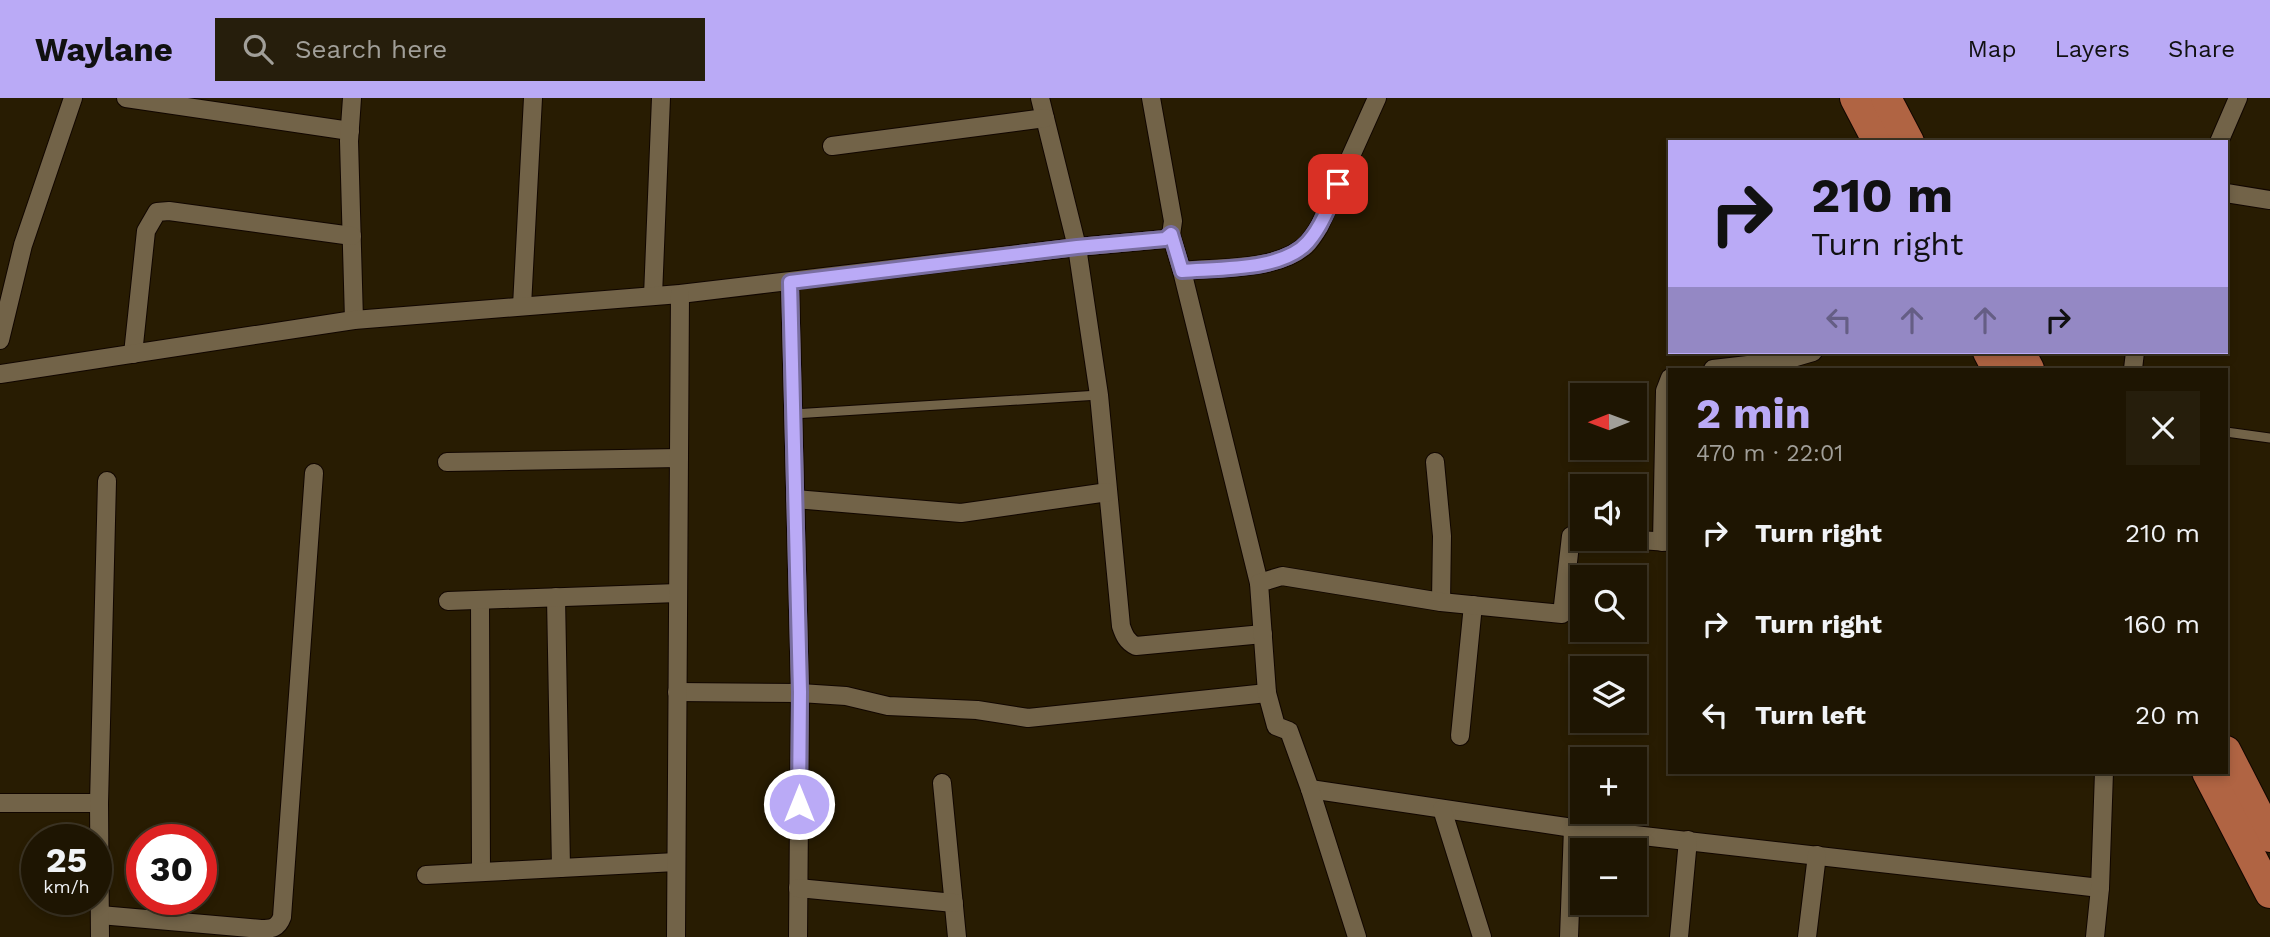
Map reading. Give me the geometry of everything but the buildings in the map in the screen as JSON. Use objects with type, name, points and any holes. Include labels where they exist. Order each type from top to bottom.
[{"type":"highway","points":[[1855,98],[1877,140]]},
{"type":"highway","points":[[1886,98],[1908,140]]},
{"type":"highway","points":[[2228,755],[2270,837]]},
{"type":"highway","points":[[2208,774],[2270,893]]},
{"type":"street","points":[[0,340],[4,307],[23,244],[73,98]]},
{"type":"street","points":[[134,98],[350,131]]},
{"type":"street","points":[[352,98],[350,131],[354,320]]},
{"type":"street","points":[[522,306],[533,98]]},
{"type":"street","points":[[653,296],[661,98]]},
{"type":"street","points":[[1040,98],[1077,247],[1099,395],[1121,626],[1131,644],[1136,646],[1263,634]]},
{"type":"street","points":[[1151,98],[1173,221],[1171,234],[1259,583],[1267,693],[1276,726],[1289,731],[1357,937]]},
{"type":"street","points":[[1182,271],[1262,264],[1284,259],[1306,244],[1319,227],[1377,98]]},
{"type":"street","points":[[2220,140],[2238,98]]},
{"type":"street","points":[[832,146],[1045,118]]},
{"type":"street","points":[[2228,193],[2270,200]]},
{"type":"street","points":[[133,354],[146,231],[157,212],[169,211],[352,236]]},
{"type":"street","points":[[0,374],[354,320],[680,294],[1165,239],[1171,234]]},
{"type":"street","points":[[790,282],[800,692],[798,937]]},
{"type":"street","points":[[676,937],[680,294]]},
{"type":"street","points":[[1722,368],[1782,361],[1806,354]]},
{"type":"street","points":[[1647,541],[1665,542],[1665,390],[1668,383]]},
{"type":"street","points":[[447,462],[679,458]]},
{"type":"street","points":[[1435,462],[1442,536],[1441,602]]},
{"type":"street","points":[[100,937],[100,915],[261,929],[275,928],[279,924],[282,917],[314,473]]},
{"type":"street","points":[[99,824],[107,481]]},
{"type":"street","points":[[795,499],[961,513],[1108,492]]},
{"type":"street","points":[[1259,583],[1282,576],[1441,602],[1562,614],[1570,545]]},
{"type":"street","points":[[448,601],[678,593]]},
{"type":"street","points":[[556,597],[561,868]]},
{"type":"street","points":[[480,600],[481,872]]},
{"type":"street","points":[[1460,736],[1473,605]]},
{"type":"street","points":[[677,692],[800,692],[846,696],[888,706],[977,709],[1028,718],[1267,693]]},
{"type":"street","points":[[2095,937],[2100,888],[2103,774]]},
{"type":"street","points":[[942,783],[957,937]]},
{"type":"street","points":[[1310,789],[1573,828],[2100,888]]},
{"type":"street","points":[[0,803],[99,803]]},
{"type":"street","points":[[1442,808],[1482,937]]},
{"type":"street","points":[[1569,937],[1573,828]]},
{"type":"street","points":[[1679,937],[1688,840]]},
{"type":"street","points":[[1807,937],[1817,855]]},
{"type":"street","points":[[426,875],[676,862]]},
{"type":"street","points":[[798,888],[954,903]]},
{"type":"lane","points":[[793,414],[1099,395]]},
{"type":"lane","points":[[2228,432],[2270,438]]},
{"type":"route","points":[[799,804],[800,692],[790,282],[1165,239],[1171,234],[1182,271],[1262,264],[1284,259],[1306,244],[1319,227],[1338,184]]}]
